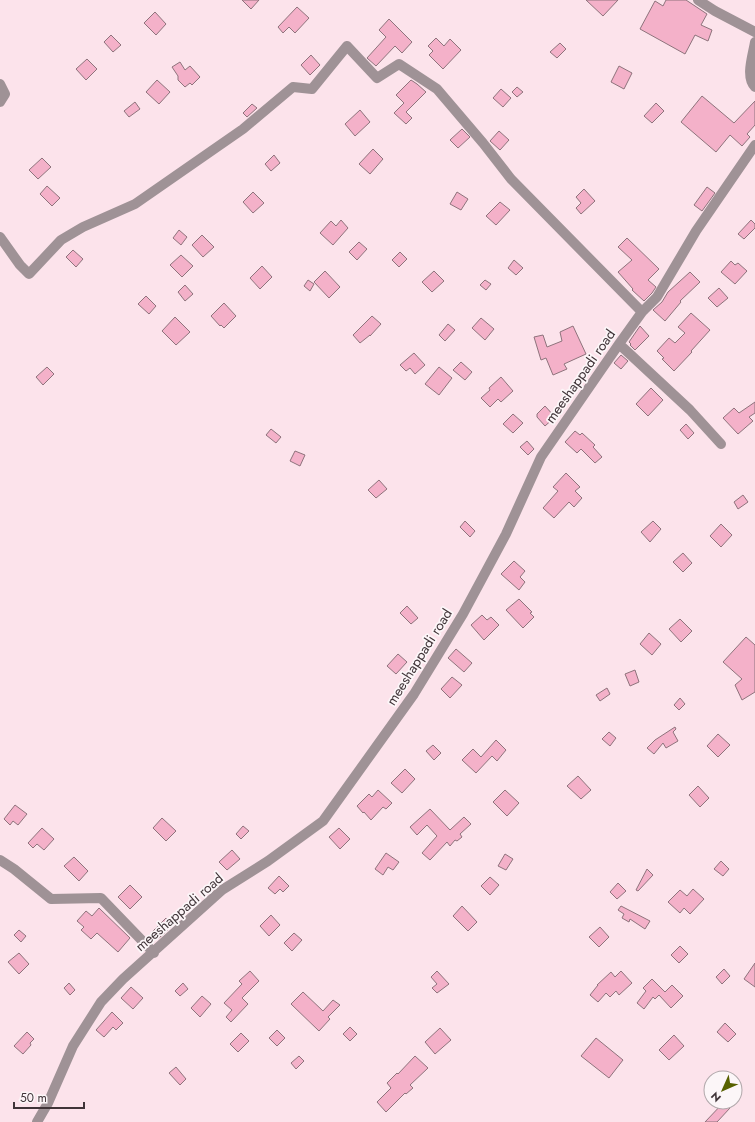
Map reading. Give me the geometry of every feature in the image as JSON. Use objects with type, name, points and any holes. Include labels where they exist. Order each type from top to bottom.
[{"type":"street","points":[[698,0],[715,11],[755,32]]},
{"type":"street","points":[[755,42],[750,70],[753,85],[755,87]]},
{"type":"street","points":[[0,237],[20,266],[29,274],[61,240],[83,227],[135,204],[244,130],[292,87],[312,89],[347,46],[377,78],[399,64],[437,89],[483,142],[511,180],[642,312]]},
{"type":"street","points":[[0,84],[5,94],[0,102]]},
{"type":"street","name":"meeshappadi road","points":[[37,1122],[48,1103],[73,1046],[102,1002],[123,979],[222,890],[268,861],[323,821],[414,694],[463,614],[502,541],[541,457],[642,312],[657,297],[696,231],[755,144]]},
{"type":"street","points":[[619,344],[690,410],[721,444]]},
{"type":"street","points":[[0,860],[14,869],[51,899],[101,898],[154,952]]},
{"type":"building","points":[[242,0],[259,0],[251,9]]},
{"type":"building","points":[[586,0],[618,0],[603,16]]},
{"type":"building","points":[[666,0],[686,0],[707,14],[701,25],[712,30],[708,41],[695,35],[685,54],[640,29],[655,1],[663,6]]},
{"type":"building","points":[[297,7],[309,18],[295,33],[289,27],[283,33],[278,27]]},
{"type":"building","points":[[155,12],[166,24],[156,35],[144,23]]},
{"type":"building","points":[[389,19],[412,42],[402,53],[395,46],[376,66],[367,58],[386,37],[379,30]]},
{"type":"building","points":[[111,35],[121,45],[113,52],[104,42]]},
{"type":"building","points":[[436,38],[444,46],[450,39],[461,50],[443,69],[429,55],[433,51],[428,46]]},
{"type":"building","points":[[560,43],[566,49],[557,58],[550,52]]},
{"type":"building","points":[[311,55],[320,65],[310,75],[301,65]]},
{"type":"building","points":[[87,59],[97,69],[86,80],[76,69]]},
{"type":"building","points":[[180,62],[185,70],[190,66],[200,77],[192,85],[190,83],[185,87],[178,80],[178,76],[172,67]]},
{"type":"building","points":[[619,66],[632,73],[624,89],[611,82]]},
{"type":"building","points":[[157,80],[170,92],[159,104],[146,92]]},
{"type":"building","points":[[411,80],[426,92],[406,112],[412,118],[406,124],[394,113],[404,103],[396,95]]},
{"type":"building","points":[[517,87],[523,92],[517,97],[512,92]]},
{"type":"building","points":[[501,89],[511,98],[503,107],[493,98]]},
{"type":"building","points":[[702,96],[734,123],[755,101],[755,125],[747,134],[750,137],[742,146],[730,135],[716,152],[681,122]]},
{"type":"building","points":[[135,102],[140,109],[129,117],[124,111]]},
{"type":"building","points":[[656,103],[664,111],[652,123],[644,116]]},
{"type":"building","points":[[252,104],[257,108],[247,117],[243,113]]},
{"type":"building","points":[[360,110],[370,122],[355,136],[345,124]]},
{"type":"building","points":[[462,129],[470,137],[458,148],[450,140]]},
{"type":"building","points":[[499,131],[509,140],[500,150],[490,141]]},
{"type":"building","points":[[373,149],[383,159],[370,174],[359,164]]},
{"type":"building","points":[[274,155],[280,163],[271,171],[265,164]]},
{"type":"building","points":[[42,158],[51,167],[38,179],[29,170]]},
{"type":"building","points":[[47,186],[60,198],[52,206],[40,194]]},
{"type":"building","points":[[707,187],[715,193],[702,211],[694,205]]},
{"type":"building","points":[[584,189],[595,201],[581,214],[576,208],[581,203],[576,197]]},
{"type":"building","points":[[253,192],[264,203],[253,213],[243,202]]},
{"type":"building","points":[[457,192],[468,199],[461,210],[450,204]]},
{"type":"building","points":[[500,202],[510,210],[496,225],[486,216]]},
{"type":"building","points":[[341,220],[348,228],[333,245],[320,233],[331,221],[336,226]]},
{"type":"building","points":[[751,220],[755,224],[755,228],[744,239],[738,234]]},
{"type":"building","points":[[179,230],[187,237],[181,245],[173,238]]},
{"type":"building","points":[[202,235],[214,247],[203,257],[192,245]]},
{"type":"building","points":[[627,238],[659,269],[648,280],[656,287],[644,301],[632,290],[633,289],[618,272],[632,260],[618,247]]},
{"type":"building","points":[[359,242],[367,249],[357,260],[349,252]]},
{"type":"building","points":[[73,250],[83,259],[76,267],[66,257]]},
{"type":"building","points":[[400,252],[407,259],[399,267],[392,260]]},
{"type":"building","points":[[181,255],[193,266],[182,277],[170,265]]},
{"type":"building","points":[[514,260],[523,268],[516,275],[508,268]]},
{"type":"building","points":[[731,261],[735,265],[738,263],[747,271],[735,284],[721,272]]},
{"type":"building","points":[[262,266],[272,277],[260,289],[250,278]]},
{"type":"building","points":[[325,271],[340,287],[329,298],[314,282]]},
{"type":"building","points":[[434,271],[444,281],[432,292],[422,282]]},
{"type":"building","points":[[690,272],[700,282],[680,301],[681,302],[665,321],[653,310],[662,302],[668,292]]},
{"type":"building","points":[[308,280],[314,284],[310,291],[304,286]]},
{"type":"building","points":[[485,280],[491,284],[486,290],[480,285]]},
{"type":"building","points":[[185,285],[193,294],[185,301],[178,292]]},
{"type":"building","points":[[719,288],[728,298],[717,307],[708,298]]},
{"type":"building","points":[[146,296],[156,306],[149,314],[138,304]]},
{"type":"building","points":[[224,303],[236,316],[224,328],[221,325],[220,326],[211,316]]},
{"type":"building","points":[[691,313],[710,330],[674,371],[662,359],[664,358],[657,351],[669,338],[675,343],[685,333],[678,327]]},
{"type":"building","points":[[372,316],[381,324],[370,336],[360,343],[353,335]]},
{"type":"building","points":[[175,317],[190,332],[176,345],[162,331]]},
{"type":"building","points":[[481,318],[494,329],[485,340],[472,328]]},
{"type":"building","points":[[448,324],[455,330],[445,341],[439,335]]},
{"type":"building","points":[[573,326],[586,354],[564,364],[567,369],[553,375],[546,358],[541,360],[534,337],[543,335],[547,347],[562,341],[560,332]]},
{"type":"building","points":[[640,326],[649,336],[635,350],[629,342]]},
{"type":"building","points":[[414,353],[425,365],[415,374],[410,368],[406,371],[400,365]]},
{"type":"building","points":[[621,355],[628,361],[621,369],[614,363]]},
{"type":"building","points":[[461,362],[472,372],[465,380],[453,370]]},
{"type":"building","points":[[47,367],[54,374],[43,385],[36,377]]},
{"type":"building","points":[[439,367],[452,378],[439,395],[425,384]]},
{"type":"building","points":[[501,377],[513,391],[501,402],[498,399],[490,407],[481,398]]},
{"type":"building","points":[[651,388],[663,400],[648,416],[636,404]]},
{"type":"building","points":[[755,402],[755,413],[749,417],[753,421],[738,434],[723,418],[734,408],[739,413]]},
{"type":"building","points":[[545,406],[555,417],[545,426],[537,417],[537,414]]},
{"type":"building","points":[[513,414],[523,423],[513,433],[503,424]]},
{"type":"building","points":[[686,424],[694,433],[688,439],[680,430]]},
{"type":"building","points":[[271,429],[281,437],[276,443],[266,435]]},
{"type":"building","points":[[575,431],[580,435],[582,433],[595,445],[593,447],[602,457],[595,463],[581,449],[577,453],[565,442]]},
{"type":"building","points":[[527,441],[534,449],[528,455],[520,447]]},
{"type":"building","points":[[295,451],[305,455],[300,466],[290,461]]},
{"type":"building","points":[[566,473],[580,487],[575,491],[582,498],[574,507],[569,502],[554,518],[543,508],[558,491],[553,487]]},
{"type":"building","points":[[379,480],[387,489],[376,498],[368,490]]},
{"type":"building","points":[[743,495],[748,502],[738,509],[734,502]]},
{"type":"building","points":[[465,521],[475,531],[470,537],[460,527]]},
{"type":"building","points":[[653,521],[661,529],[650,542],[641,532]]},
{"type":"building","points":[[721,524],[732,535],[721,547],[710,536]]},
{"type":"building","points":[[683,553],[692,563],[683,572],[673,562]]},
{"type":"building","points":[[514,561],[525,571],[520,577],[525,582],[519,590],[501,574]]},
{"type":"building","points":[[519,599],[532,612],[530,613],[534,617],[523,628],[506,610]]},
{"type":"building","points":[[407,606],[418,618],[411,624],[400,613]]},
{"type":"building","points":[[482,615],[487,620],[491,617],[499,625],[484,640],[471,625]]},
{"type":"building","points":[[680,619],[692,631],[681,642],[669,629]]},
{"type":"building","points":[[649,633],[661,644],[652,655],[640,644]]},
{"type":"building","points":[[746,637],[755,645],[755,692],[742,700],[735,685],[742,679],[723,662]]},
{"type":"building","points":[[456,649],[472,663],[464,672],[448,658]]},
{"type":"building","points":[[398,654],[407,662],[396,674],[387,666]]},
{"type":"building","points":[[635,670],[639,682],[630,686],[625,674]]},
{"type":"building","points":[[452,677],[462,685],[450,698],[441,689]]},
{"type":"building","points":[[607,688],[610,694],[600,701],[596,695]]},
{"type":"building","points":[[680,698],[685,704],[679,710],[674,705]]},
{"type":"building","points":[[675,727],[676,729],[673,732],[678,741],[666,748],[663,743],[654,754],[647,748],[655,740]]},
{"type":"building","points":[[609,732],[616,738],[610,746],[602,739]]},
{"type":"building","points":[[718,734],[730,745],[718,757],[707,746]]},
{"type":"building","points":[[496,740],[506,750],[497,761],[492,756],[476,773],[462,760],[473,749],[481,757]]},
{"type":"building","points":[[433,745],[441,753],[434,760],[426,751]]},
{"type":"building","points":[[405,769],[415,779],[402,793],[391,783]]},
{"type":"building","points":[[578,776],[591,790],[581,799],[567,786]]},
{"type":"building","points":[[698,786],[709,798],[700,807],[689,795]]},
{"type":"building","points":[[378,790],[392,803],[386,809],[383,807],[371,820],[357,806],[369,794],[372,797]]},
{"type":"building","points":[[505,790],[519,803],[507,816],[493,802]]},
{"type":"building","points":[[15,805],[27,814],[18,825],[13,821],[10,825],[4,819]]},
{"type":"building","points":[[430,809],[450,830],[464,817],[471,824],[460,834],[462,837],[457,841],[455,840],[450,846],[447,842],[430,860],[422,853],[437,836],[427,825],[417,835],[410,827]]},
{"type":"building","points":[[162,818],[176,831],[166,841],[153,828]]},
{"type":"building","points":[[243,826],[249,831],[241,839],[236,834]]},
{"type":"building","points":[[42,828],[54,839],[44,850],[37,844],[33,848],[28,843]]},
{"type":"building","points":[[339,828],[350,839],[340,849],[329,837]]},
{"type":"building","points":[[232,850],[240,859],[227,870],[219,862]]},
{"type":"building","points":[[386,853],[399,862],[393,870],[388,867],[383,875],[375,869]]},
{"type":"building","points":[[505,854],[513,859],[506,870],[498,866]]},
{"type":"building","points":[[74,857],[88,871],[79,881],[64,866]]},
{"type":"building","points":[[721,861],[729,869],[723,876],[714,869]]},
{"type":"building","points":[[647,869],[653,875],[638,891],[636,890]]},
{"type":"building","points":[[279,876],[289,886],[283,892],[280,889],[275,894],[268,888]]},
{"type":"building","points":[[490,877],[499,885],[490,895],[481,886]]},
{"type":"building","points":[[618,883],[626,891],[617,899],[610,892]]},
{"type":"building","points":[[130,885],[142,897],[130,909],[118,897]]},
{"type":"building","points":[[693,889],[704,899],[690,914],[684,908],[680,913],[668,902],[680,890],[687,896]]},
{"type":"building","points":[[462,906],[477,922],[468,931],[453,916]]},
{"type":"building","points":[[621,906],[650,921],[645,929],[630,919],[629,922],[622,918],[624,914],[618,910]]},
{"type":"building","points":[[99,908],[130,938],[118,952],[97,933],[91,939],[81,930],[84,927],[77,921],[86,911],[92,916]]},
{"type":"building","points":[[271,915],[280,925],[269,936],[260,926]]},
{"type":"building","points":[[166,918],[173,925],[158,939],[152,932]]},
{"type":"building","points":[[600,927],[609,937],[599,947],[589,937]]},
{"type":"building","points":[[19,930],[26,936],[21,942],[14,935]]},
{"type":"building","points":[[294,933],[302,940],[292,951],[284,943]]},
{"type":"building","points":[[680,946],[688,954],[679,963],[671,955]]},
{"type":"building","points":[[19,953],[29,964],[19,974],[8,962]]},
{"type":"building","points":[[755,963],[755,987],[744,979]]},
{"type":"building","points":[[724,969],[730,976],[722,984],[716,977]]},
{"type":"building","points":[[250,971],[259,981],[242,998],[248,1004],[231,1022],[226,1017],[232,1010],[224,1003],[242,984],[239,981]]},
{"type":"building","points":[[437,971],[449,984],[437,993],[432,988],[437,984],[431,977]]},
{"type":"building","points":[[621,971],[632,983],[619,995],[616,991],[610,997],[606,993],[598,1002],[590,995],[597,985],[611,972],[615,977]]},
{"type":"building","points":[[652,979],[665,992],[672,985],[683,996],[671,1008],[659,995],[655,999],[653,997],[644,1009],[637,1003],[646,991],[643,988]]},
{"type":"building","points":[[69,983],[75,990],[70,995],[64,988]]},
{"type":"building","points":[[183,983],[188,989],[180,996],[175,991]]},
{"type":"building","points":[[131,987],[143,998],[133,1009],[121,998]]},
{"type":"building","points":[[303,992],[323,1011],[333,1000],[340,1005],[328,1017],[330,1019],[319,1031],[291,1004]]},
{"type":"building","points":[[202,996],[211,1004],[200,1017],[191,1008]]},
{"type":"building","points":[[112,1012],[123,1023],[116,1030],[113,1027],[104,1037],[96,1030]]},
{"type":"building","points":[[725,1023],[736,1034],[728,1042],[717,1032]]},
{"type":"building","points":[[350,1027],[357,1034],[350,1041],[343,1034]]},
{"type":"building","points":[[440,1028],[451,1040],[435,1054],[425,1042]]},
{"type":"building","points":[[277,1030],[285,1038],[277,1046],[269,1038]]},
{"type":"building","points":[[27,1032],[34,1039],[23,1054],[14,1046]]},
{"type":"building","points":[[241,1033],[249,1041],[238,1052],[230,1044]]},
{"type":"building","points":[[674,1035],[684,1046],[669,1060],[659,1050]]},
{"type":"building","points":[[596,1038],[623,1060],[609,1078],[581,1056]]},
{"type":"building","points":[[299,1056],[304,1061],[296,1069],[291,1063]]},
{"type":"building","points":[[415,1056],[428,1068],[410,1085],[413,1088],[406,1094],[405,1093],[386,1112],[377,1102],[391,1088],[387,1083]]},
{"type":"building","points":[[176,1067],[186,1079],[180,1085],[169,1073]]},
{"type":"building","points":[[716,1110],[728,1110],[717,1122],[705,1122]]}]
